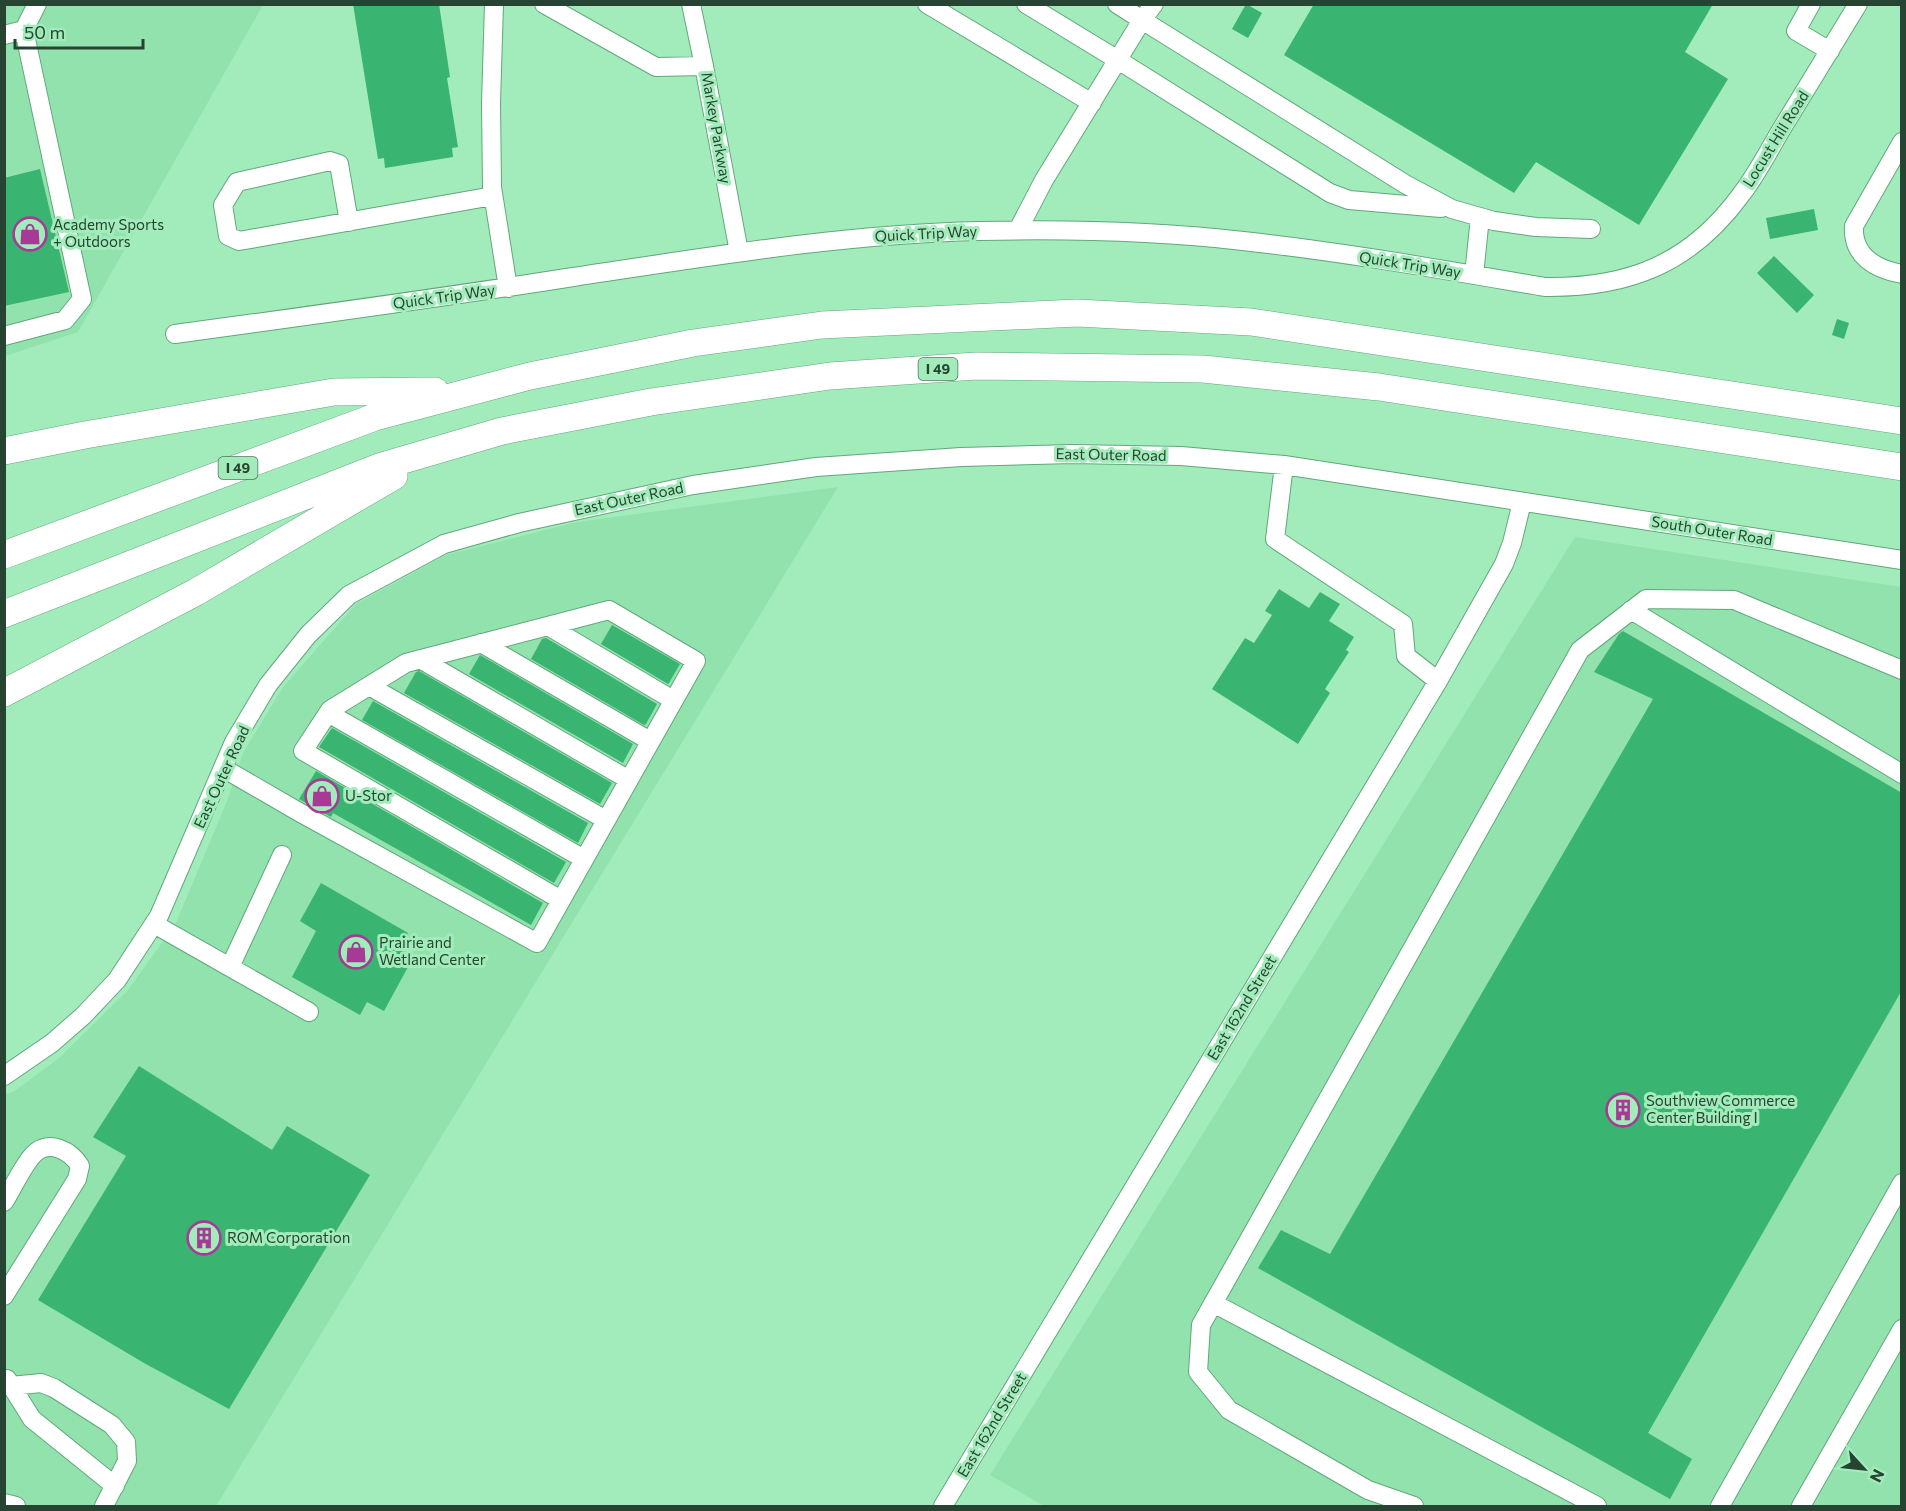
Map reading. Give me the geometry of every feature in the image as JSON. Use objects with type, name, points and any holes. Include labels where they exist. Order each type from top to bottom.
[{"type":"highway","name":"I 49","points":[[4,555],[375,417],[530,376],[693,343],[810,327],[1077,313],[1251,322],[1902,421]]},
{"type":"highway","name":"I 49","points":[[4,614],[379,467],[502,430],[651,402],[830,376],[976,366],[1203,369],[1379,387],[1902,467]]},
{"type":"highway","points":[[4,451],[334,392],[475,391]]},
{"type":"highway","points":[[4,693],[196,592],[441,449]]},
{"type":"street","points":[[4,336],[65,320],[82,298],[24,30],[37,4]]},
{"type":"street","points":[[494,4],[491,103],[493,196],[508,288]]},
{"type":"street","points":[[544,4],[656,67],[705,66]]},
{"type":"street","name":"Markey Parkway","points":[[691,4],[705,66],[739,252]]},
{"type":"street","points":[[927,4],[1092,103]]},
{"type":"street","points":[[1026,4],[1340,198],[1452,209],[1480,217],[1536,227],[1591,230]]},
{"type":"street","points":[[1117,4],[1405,184],[1452,209]]},
{"type":"street","points":[[1018,230],[1044,180],[1154,4]]},
{"type":"street","points":[[1811,4],[1796,30],[1830,51]]},
{"type":"street","name":"Locust Hill Road","points":[[1675,257],[1700,240],[1722,219],[1740,196],[1858,4]]},
{"type":"street","points":[[4,35],[24,30]]},
{"type":"street","points":[[1902,142],[1854,226],[1853,237],[1856,247],[1863,256],[1875,265],[1893,273],[1902,274]]},
{"type":"street","points":[[349,222],[339,164],[330,161],[237,182],[223,205],[228,237],[239,242],[493,196]]},
{"type":"street","points":[[1474,275],[1480,217]]},
{"type":"street","name":"Quick Trip Way","points":[[175,334],[508,288],[739,252],[847,238],[954,231],[1132,232],[1239,240],[1321,250],[1545,286],[1575,287],[1605,284],[1634,276],[1675,257]]},
{"type":"street","name":"East Outer Road","points":[[4,1076],[51,1043],[83,1016],[117,980],[154,924],[234,742],[268,685],[308,636],[349,595],[444,544],[519,523],[693,485],[816,467],[961,457],[1072,454],[1181,456],[1284,465],[1522,502]]},
{"type":"street","points":[[1284,465],[1275,539],[1403,624],[1406,656],[1438,681]]},
{"type":"street","name":"South Outer Road","points":[[1522,502],[1902,560]]},
{"type":"street","name":"East 162nd Street","points":[[943,1506],[1438,681],[1504,564],[1512,543],[1522,502]]},
{"type":"street","points":[[1414,1506],[1368,1490],[1229,1410],[1198,1372],[1201,1324],[1580,650],[1646,599],[1734,600],[1902,670]]},
{"type":"street","points":[[223,768],[537,943],[696,661],[609,610],[406,663],[328,713],[303,751],[561,900]]},
{"type":"street","points":[[1631,610],[1902,774]]},
{"type":"street","points":[[548,626],[673,700]]},
{"type":"street","points":[[481,643],[650,741]]},
{"type":"street","points":[[420,659],[629,780]]},
{"type":"street","points":[[369,686],[606,820]]},
{"type":"street","points":[[328,713],[584,859]]},
{"type":"street","points":[[230,967],[282,855]]},
{"type":"street","points":[[154,924],[309,1012]]},
{"type":"street","points":[[4,1203],[33,1155],[42,1149],[54,1148],[67,1151],[81,1166],[77,1179],[4,1296]]},
{"type":"street","points":[[1720,1506],[1902,1183]]},
{"type":"street","points":[[1214,1303],[1597,1506]]},
{"type":"street","points":[[1801,1506],[1902,1329]]},
{"type":"street","points":[[8,1381],[41,1383],[54,1388],[112,1425],[126,1442],[127,1461],[104,1506]]},
{"type":"street","points":[[8,1381],[32,1419],[115,1486]]},
{"type":"street","points":[[4,1503],[16,1506]]},
{"type":"shaded area","points":[[4,5],[263,5],[78,332],[5,356]]},
{"type":"shaded area","points":[[838,487],[216,1506],[5,1506],[5,1095],[16,1090],[59,1058],[128,990],[176,923],[227,801],[243,753],[283,687],[356,604],[446,555],[577,522]]},
{"type":"shaded area","points":[[1575,537],[1901,587],[1901,1506],[1044,1506],[990,1475]]},
{"type":"building","points":[[353,4],[439,4],[450,77],[447,78],[458,147],[452,148],[453,157],[385,168],[384,158],[378,159]]},
{"type":"building","points":[[1246,4],[1262,13],[1248,38],[1232,29]]},
{"type":"building","points":[[1314,4],[1713,4],[1685,52],[1728,79],[1639,225],[1536,162],[1514,193],[1284,55]]},
{"type":"building","name":"Academy Sports + Outdoors","points":[[40,169],[69,292],[4,306],[4,178]]},
{"type":"building","points":[[1814,209],[1818,230],[1770,239],[1766,218]]},
{"type":"building","points":[[1774,256],[1814,295],[1797,313],[1757,273]]},
{"type":"building","points":[[1837,319],[1849,323],[1844,339],[1832,335]]},
{"type":"building","points":[[1279,589],[1309,608],[1320,592],[1340,604],[1329,621],[1354,637],[1346,650],[1349,652],[1325,689],[1330,693],[1298,744],[1212,689],[1245,638],[1254,643],[1272,615],[1265,611]]},
{"type":"building","points":[[612,625],[680,664],[668,684],[601,644]]},
{"type":"building","name":"Southview Commerce Center Building I","points":[[1623,631],[1902,793],[1902,990],[1648,1433],[1692,1459],[1670,1499],[1258,1268],[1281,1230],[1330,1254],[1653,699],[1594,672]]},
{"type":"building","points":[[546,638],[657,704],[646,724],[644,725],[531,659],[542,639]]},
{"type":"building","points":[[480,655],[633,744],[623,763],[469,674]]},
{"type":"building","points":[[419,671],[612,783],[600,804],[404,693],[416,672]]},
{"type":"building","points":[[373,701],[588,823],[578,843],[362,720]]},
{"type":"building","points":[[332,728],[566,862],[554,883],[319,747]]},
{"type":"building","points":[[316,771],[543,903],[531,925],[333,813],[331,817],[299,799]]},
{"type":"building","name":"Prairie and Wetland Center","points":[[321,883],[408,933],[399,948],[414,956],[384,1011],[367,1002],[360,1015],[292,977],[316,931],[300,921]]},
{"type":"building","name":"ROM Corporation","points":[[139,1066],[272,1150],[287,1126],[370,1175],[229,1409],[144,1363],[38,1300],[126,1156],[93,1137]]},
{"type":"place","name":"Academy Sports + Outdoors","points":[[30,234]]},
{"type":"place","name":"U-Stor","points":[[322,796]]},
{"type":"place","name":"Prairie and Wetland Center","points":[[356,952]]},
{"type":"place","name":"Southview Commerce Center Building I","points":[[1623,1110]]},
{"type":"place","name":"ROM Corporation","points":[[204,1238]]}]
